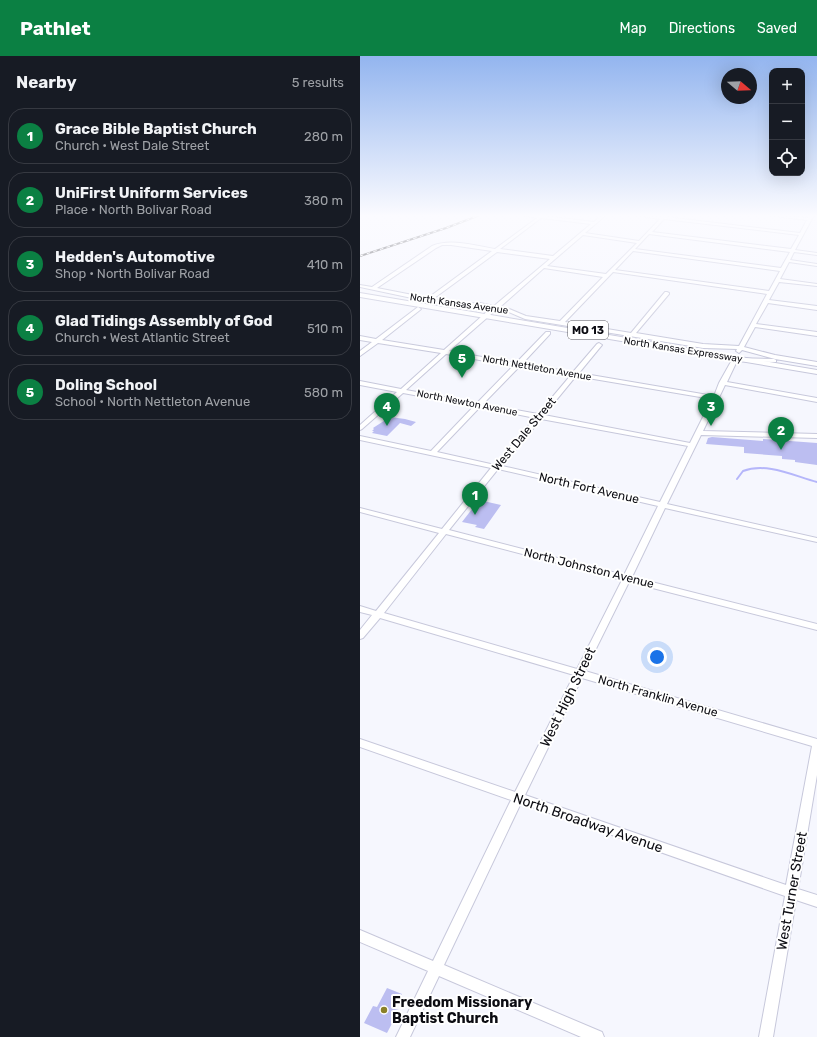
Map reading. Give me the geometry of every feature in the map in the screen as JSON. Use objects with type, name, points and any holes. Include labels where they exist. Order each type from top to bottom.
[{"type":"main road","name":"North Kansas Expressway","points":[[360,292],[699,353],[774,361],[817,368]]},
{"type":"main road","name":"North Kansas Expressway","points":[[360,295],[736,357],[817,372]]},
{"type":"street","points":[[372,289],[414,261]]},
{"type":"street","points":[[428,301],[482,261]]},
{"type":"street","points":[[360,428],[496,307],[551,261]]},
{"type":"street","points":[[561,323],[621,261]]},
{"type":"street","points":[[713,261],[783,270]]},
{"type":"street","points":[[788,261],[817,265]]},
{"type":"street","name":"West High Street","points":[[403,1037],[518,798],[722,383],[788,261]]},
{"type":"street","points":[[544,267],[607,276]]},
{"type":"street","points":[[612,270],[771,293]]},
{"type":"street","points":[[778,280],[817,285]]},
{"type":"street","name":"North Kansas Avenue","points":[[360,286],[428,301],[459,306],[480,305],[496,307],[525,317],[703,346],[741,348],[753,350],[770,356],[817,364]]},
{"type":"street","points":[[633,334],[667,293]]},
{"type":"street","points":[[767,301],[817,308]]},
{"type":"street","points":[[360,354],[418,309]]},
{"type":"street","points":[[753,325],[817,334]]},
{"type":"street","points":[[433,453],[548,333]]},
{"type":"street","name":"North Nettleton Avenue","points":[[360,338],[715,398]]},
{"type":"street","name":"West Dale Street","points":[[360,636],[496,466],[500,464],[599,345]]},
{"type":"street","name":"North Newton Avenue","points":[[360,383],[692,445]]},
{"type":"street","points":[[722,383],[817,400]]},
{"type":"street","points":[[698,433],[817,436]]},
{"type":"street","name":"North Fort Avenue","points":[[360,438],[496,466],[817,540]]},
{"type":"street","name":"North Johnston Avenue","points":[[360,510],[817,627]]},
{"type":"street","name":"North Franklin Avenue","points":[[360,608],[817,744]]},
{"type":"street","name":"North Broadway Avenue","points":[[360,743],[817,901]]},
{"type":"street","name":"West Turner Street","points":[[766,1037],[817,744]]},
{"type":"street","points":[[360,936],[597,1037]]},
{"type":"building","points":[[390,417],[416,422],[411,426],[400,423],[387,436],[372,433],[374,431],[372,431],[374,429],[373,428]]},
{"type":"building","points":[[708,438],[817,443],[817,465],[795,462],[795,460],[782,459],[782,456],[744,453],[744,447],[706,444]]},
{"type":"building","points":[[479,500],[501,505],[484,529],[475,527],[477,525],[462,522]]},
{"type":"building","name":"Freedom Missionary Baptist Church","points":[[387,988],[402,994],[395,1009],[399,1010],[387,1033],[364,1023],[373,1006],[377,1007]]},
{"type":"waterway","points":[[737,479],[743,471],[761,468],[780,471],[817,482]]},
{"type":"place","name":"Doling School","points":[[462,378]]},
{"type":"place","name":"Glad Tidings Assembly of God","points":[[387,426]]},
{"type":"place","name":"Hedden's Automotive","points":[[711,426]]},
{"type":"place","name":"UniFirst Uniform Services","points":[[781,450]]},
{"type":"place","name":"Grace Bible Baptist Church","points":[[475,515]]},
{"type":"place","name":"Freedom Missionary Baptist Church","points":[[384,1010]]}]
